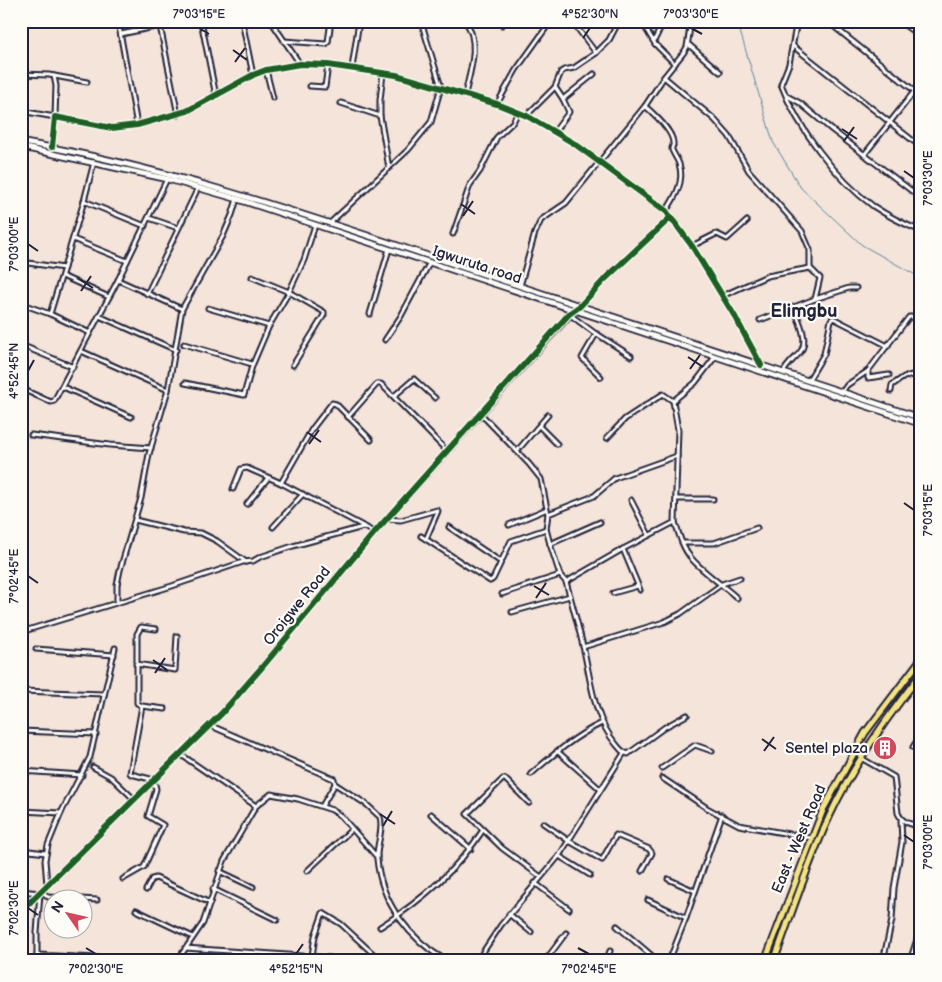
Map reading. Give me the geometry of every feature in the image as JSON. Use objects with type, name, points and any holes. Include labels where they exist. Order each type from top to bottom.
[{"type":"main road","name":"Igwuruta road","points":[[21,142],[166,173],[269,203],[921,418]]},
{"type":"main road","name":"Igwuruta road","points":[[21,148],[167,179],[237,199],[921,424]]},
{"type":"main road","points":[[265,208],[269,203]]},
{"type":"main road","name":"Oroigwe Road","points":[[21,911],[209,726],[263,666],[386,519],[569,314],[580,306]]},
{"type":"main road","name":"East - West Road","points":[[765,961],[822,810],[857,746],[880,711],[921,659]]},
{"type":"main road","name":"East - West Road","points":[[774,961],[819,841],[842,791],[886,720],[921,674]]},
{"type":"street","points":[[21,26],[22,21]]},
{"type":"street","points":[[118,21],[137,125]]},
{"type":"street","points":[[159,21],[178,115]]},
{"type":"street","points":[[121,34],[184,21]]},
{"type":"street","points":[[201,21],[216,96]]},
{"type":"street","points":[[242,21],[253,75]]},
{"type":"street","points":[[272,21],[300,64]]},
{"type":"street","points":[[352,68],[359,21]]},
{"type":"street","points":[[330,223],[408,150],[430,122],[441,87],[422,21]]},
{"type":"street","points":[[544,21],[548,25]]},
{"type":"street","points":[[497,104],[516,70],[551,21]]},
{"type":"street","points":[[572,21],[596,53]]},
{"type":"street","points":[[527,116],[555,87],[560,72],[576,67],[596,53],[609,40],[619,21]]},
{"type":"street","points":[[654,42],[664,21]]},
{"type":"street","points":[[520,286],[541,220],[566,203],[645,106],[664,77],[684,52],[688,43],[691,21]]},
{"type":"street","points":[[797,21],[788,70],[781,84],[805,132],[844,179],[875,207],[921,231]]},
{"type":"street","points":[[827,21],[921,96]]},
{"type":"street","points":[[899,21],[921,37]]},
{"type":"street","points":[[465,94],[473,54],[472,33],[466,22]]},
{"type":"street","points":[[284,41],[326,44],[330,28]]},
{"type":"street","points":[[646,29],[654,42],[675,64]]},
{"type":"street","points":[[688,43],[720,72]]},
{"type":"street","points":[[793,46],[921,147]]},
{"type":"street","points":[[21,112],[112,128],[137,125],[178,115],[266,70],[300,64],[328,65],[383,73],[441,87],[497,104],[527,116],[555,131],[666,211],[692,246],[761,365]]},
{"type":"street","points":[[310,86],[326,87],[328,65]]},
{"type":"street","points":[[266,70],[273,98]]},
{"type":"street","points":[[383,73],[380,116],[389,168]]},
{"type":"street","points":[[21,74],[54,76],[87,82]]},
{"type":"street","points":[[563,99],[594,74]]},
{"type":"street","points":[[52,148],[56,86],[54,76]]},
{"type":"street","points":[[664,77],[714,119],[729,136],[749,171],[802,232],[810,250],[810,268],[820,278],[815,299]]},
{"type":"street","points":[[864,156],[921,84]]},
{"type":"street","points":[[555,87],[569,112],[555,131]]},
{"type":"street","points":[[787,96],[797,101],[864,156],[921,198]]},
{"type":"street","points":[[792,106],[797,101]]},
{"type":"street","points":[[341,103],[380,116]]},
{"type":"street","points":[[645,106],[660,120],[671,136],[674,144],[672,149],[681,170],[680,184],[666,211]]},
{"type":"street","points":[[453,234],[470,185],[480,172],[496,137],[513,122],[518,112]]},
{"type":"street","points":[[50,314],[94,162]]},
{"type":"street","points":[[22,389],[51,402],[54,401],[118,280],[167,179]]},
{"type":"street","points":[[147,294],[198,188]]},
{"type":"street","points":[[117,602],[118,578],[135,520],[151,448],[168,390],[182,310],[223,236],[237,199]]},
{"type":"street","points":[[84,201],[145,226]]},
{"type":"street","points":[[149,218],[178,228]]},
{"type":"street","points":[[580,306],[608,275],[671,218]]},
{"type":"street","points":[[692,246],[717,234],[726,240],[748,221]]},
{"type":"street","points":[[186,383],[245,394],[252,364],[269,326],[289,292],[304,260],[315,224]]},
{"type":"street","points":[[73,239],[127,261]]},
{"type":"street","points":[[370,314],[389,248]]},
{"type":"street","points":[[21,262],[64,268]]},
{"type":"street","points":[[386,340],[430,262]]},
{"type":"street","points":[[722,296],[767,276],[810,268]]},
{"type":"street","points":[[62,276],[109,297]]},
{"type":"street","points":[[252,278],[289,292],[325,313],[293,365]]},
{"type":"street","points":[[118,280],[182,310]]},
{"type":"street","points":[[760,320],[815,299],[849,288],[856,288]]},
{"type":"street","points":[[24,306],[50,314],[90,333]]},
{"type":"street","points":[[783,373],[786,366],[804,346],[804,338],[794,307]]},
{"type":"street","points":[[208,308],[269,326]]},
{"type":"street","points":[[569,314],[631,356]]},
{"type":"street","points":[[99,316],[176,350]]},
{"type":"street","points":[[842,392],[848,385],[868,371],[910,317],[921,322]]},
{"type":"street","points":[[808,381],[824,354],[833,318],[888,346]]},
{"type":"street","points":[[596,334],[582,358],[602,377]]},
{"type":"street","points":[[184,344],[252,364]]},
{"type":"street","points":[[21,346],[73,367]]},
{"type":"street","points":[[81,351],[168,390]]},
{"type":"street","points":[[673,402],[695,383],[715,356]]},
{"type":"street","points":[[868,371],[868,378],[888,375]]},
{"type":"street","points":[[890,391],[892,385],[899,380],[921,373]]},
{"type":"street","points":[[394,396],[414,379],[435,398]]},
{"type":"street","points":[[348,417],[377,384],[381,384],[448,450]]},
{"type":"street","points":[[63,387],[131,417]]},
{"type":"street","points":[[607,438],[625,419],[663,394],[673,402],[678,424],[675,522],[682,543],[692,559],[737,598]]},
{"type":"street","points":[[281,483],[312,429],[332,403],[336,404],[371,440]]},
{"type":"street","points":[[481,414],[541,479],[548,509],[546,529],[560,575],[566,582],[584,647],[595,700],[602,723],[608,734],[624,753],[628,754],[665,727],[687,715]]},
{"type":"street","points":[[517,451],[548,415]]},
{"type":"street","points":[[539,426],[556,444]]},
{"type":"street","points":[[30,434],[110,445],[151,448]]},
{"type":"street","points":[[548,514],[594,496],[615,478],[678,456]]},
{"type":"street","points":[[233,489],[242,468],[247,468],[281,483],[374,533]]},
{"type":"street","points":[[247,504],[268,478]]},
{"type":"street","points":[[273,527],[302,494]]},
{"type":"street","points":[[677,499],[713,499]]},
{"type":"street","points":[[631,500],[650,535]]},
{"type":"street","points":[[509,524],[548,509]]},
{"type":"street","points":[[386,519],[401,520],[437,510],[426,539]]},
{"type":"street","points":[[135,520],[184,532],[201,533],[217,541],[246,562]]},
{"type":"street","points":[[550,544],[600,522]]},
{"type":"street","points":[[566,582],[675,522]]},
{"type":"street","points":[[21,632],[246,562],[252,562],[260,557],[293,546],[366,527]]},
{"type":"street","points":[[449,527],[501,562]]},
{"type":"street","points":[[682,543],[714,543],[757,528]]},
{"type":"street","points":[[421,536],[490,581],[493,579],[512,540],[546,529]]},
{"type":"street","points":[[623,549],[640,590]]},
{"type":"street","points":[[502,594],[560,575]]},
{"type":"street","points":[[584,647],[664,622],[680,614],[722,584],[740,578]]},
{"type":"street","points":[[613,593],[638,586]]},
{"type":"street","points":[[512,612],[570,596]]},
{"type":"street","points":[[156,629],[143,627],[138,629],[136,664],[137,703],[142,706],[165,709]]},
{"type":"street","points":[[136,664],[175,670],[177,636]]},
{"type":"street","points":[[47,885],[46,853],[61,814],[90,757],[115,648]]},
{"type":"street","points":[[36,649],[114,655]]},
{"type":"street","points":[[21,691],[104,694]]},
{"type":"street","points":[[123,879],[144,867],[163,827],[163,824],[148,816],[156,789],[154,780],[131,774],[130,772],[142,706]]},
{"type":"street","points":[[532,774],[557,751],[587,730],[602,723]]},
{"type":"street","points":[[209,726],[331,777],[335,780],[335,784],[366,804],[380,817],[377,857],[389,903],[397,916],[430,950],[447,961]]},
{"type":"street","points":[[21,731],[96,734]]},
{"type":"street","points":[[913,746],[921,734]]},
{"type":"street","points":[[662,768],[695,745],[712,751]]},
{"type":"street","points":[[557,751],[600,789]]},
{"type":"street","points":[[477,961],[509,914],[559,856],[624,753]]},
{"type":"street","points":[[180,754],[256,806]]},
{"type":"street","points":[[861,758],[894,777],[898,813],[901,820],[902,842],[894,888],[892,920],[883,961]]},
{"type":"street","points":[[93,767],[111,776],[134,799]]},
{"type":"street","points":[[21,771],[82,775]]},
{"type":"street","points":[[662,778],[707,808],[745,826],[811,838]]},
{"type":"street","points":[[529,803],[503,779],[468,812],[468,815],[506,852],[541,877]]},
{"type":"street","points":[[322,806],[335,784]]},
{"type":"street","points":[[176,961],[203,923],[219,871],[256,806],[272,794],[322,806],[336,813],[377,857]]},
{"type":"street","points":[[21,811],[61,814]]},
{"type":"street","points":[[431,814],[470,849]]},
{"type":"street","points":[[669,961],[722,815]]},
{"type":"street","points":[[901,820],[921,827]]},
{"type":"street","points":[[543,824],[602,860],[618,835],[649,849],[652,853],[642,870]]},
{"type":"street","points":[[307,871],[352,829]]},
{"type":"street","points":[[380,926],[397,916],[433,886],[470,849],[482,830]]},
{"type":"street","points":[[21,850],[46,853]]},
{"type":"street","points":[[559,856],[590,875]]},
{"type":"street","points":[[219,871],[254,887]]},
{"type":"street","points":[[146,890],[152,880],[156,878],[210,903]]},
{"type":"street","points":[[668,879],[695,891]]},
{"type":"street","points":[[536,883],[569,909]]},
{"type":"street","points":[[213,889],[277,920]]},
{"type":"street","points":[[21,891],[41,892],[48,897],[97,900]]},
{"type":"street","points":[[37,961],[41,892]]},
{"type":"street","points":[[648,900],[686,918]]},
{"type":"street","points":[[136,910],[193,937]]},
{"type":"street","points":[[312,956],[315,936],[323,913],[341,924],[381,961]]},
{"type":"street","points":[[509,914],[531,932]]},
{"type":"street","points":[[617,926],[658,961]]},
{"type":"street","points":[[910,961],[921,927]]},
{"type":"street","points":[[545,961],[566,933]]},
{"type":"street","points":[[185,948],[268,955],[312,956],[330,958],[334,961]]},
{"type":"street","points":[[606,961],[610,951]]},
{"type":"street","points":[[37,955],[155,961]]},
{"type":"street","points":[[268,955],[268,961]]},
{"type":"waterway","points":[[737,21],[773,142],[801,188],[862,245],[921,278]]},
{"type":"cycle path","points":[[52,147],[55,117],[112,128],[137,125],[187,111],[253,75],[266,70],[300,64],[328,65],[396,75],[497,104],[527,116],[575,144],[666,211],[692,246],[734,315],[761,365]]},
{"type":"cycle path","points":[[21,911],[222,713],[374,533],[569,314],[580,306],[604,280],[671,217]]},
{"type":"place","name":"Sentel plaza","points":[[885,748]]},
{"type":"district","name":"Elimgbu","points":[[804,311]]}]
